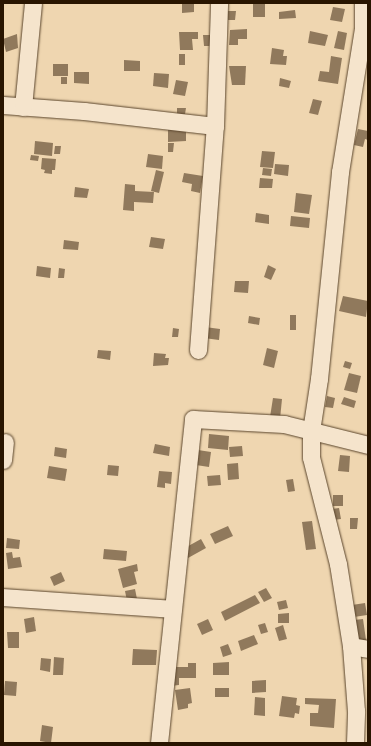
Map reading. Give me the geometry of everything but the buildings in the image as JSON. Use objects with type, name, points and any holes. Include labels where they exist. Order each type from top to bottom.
[{"type":"street","points":[[23,107],[33,3]]},
{"type":"street","points":[[198,350],[215,126],[219,3]]},
{"type":"street","points":[[355,743],[356,711],[351,646],[338,564],[311,457],[311,431],[319,379],[340,172],[365,30],[363,3]]},
{"type":"street","points":[[3,105],[84,111],[215,126]]},
{"type":"street","points":[[159,743],[193,419],[284,424],[368,446]]},
{"type":"street","points":[[3,460],[5,442]]},
{"type":"street","points":[[3,597],[173,609]]},
{"type":"street","points":[[351,646],[368,650]]}]
